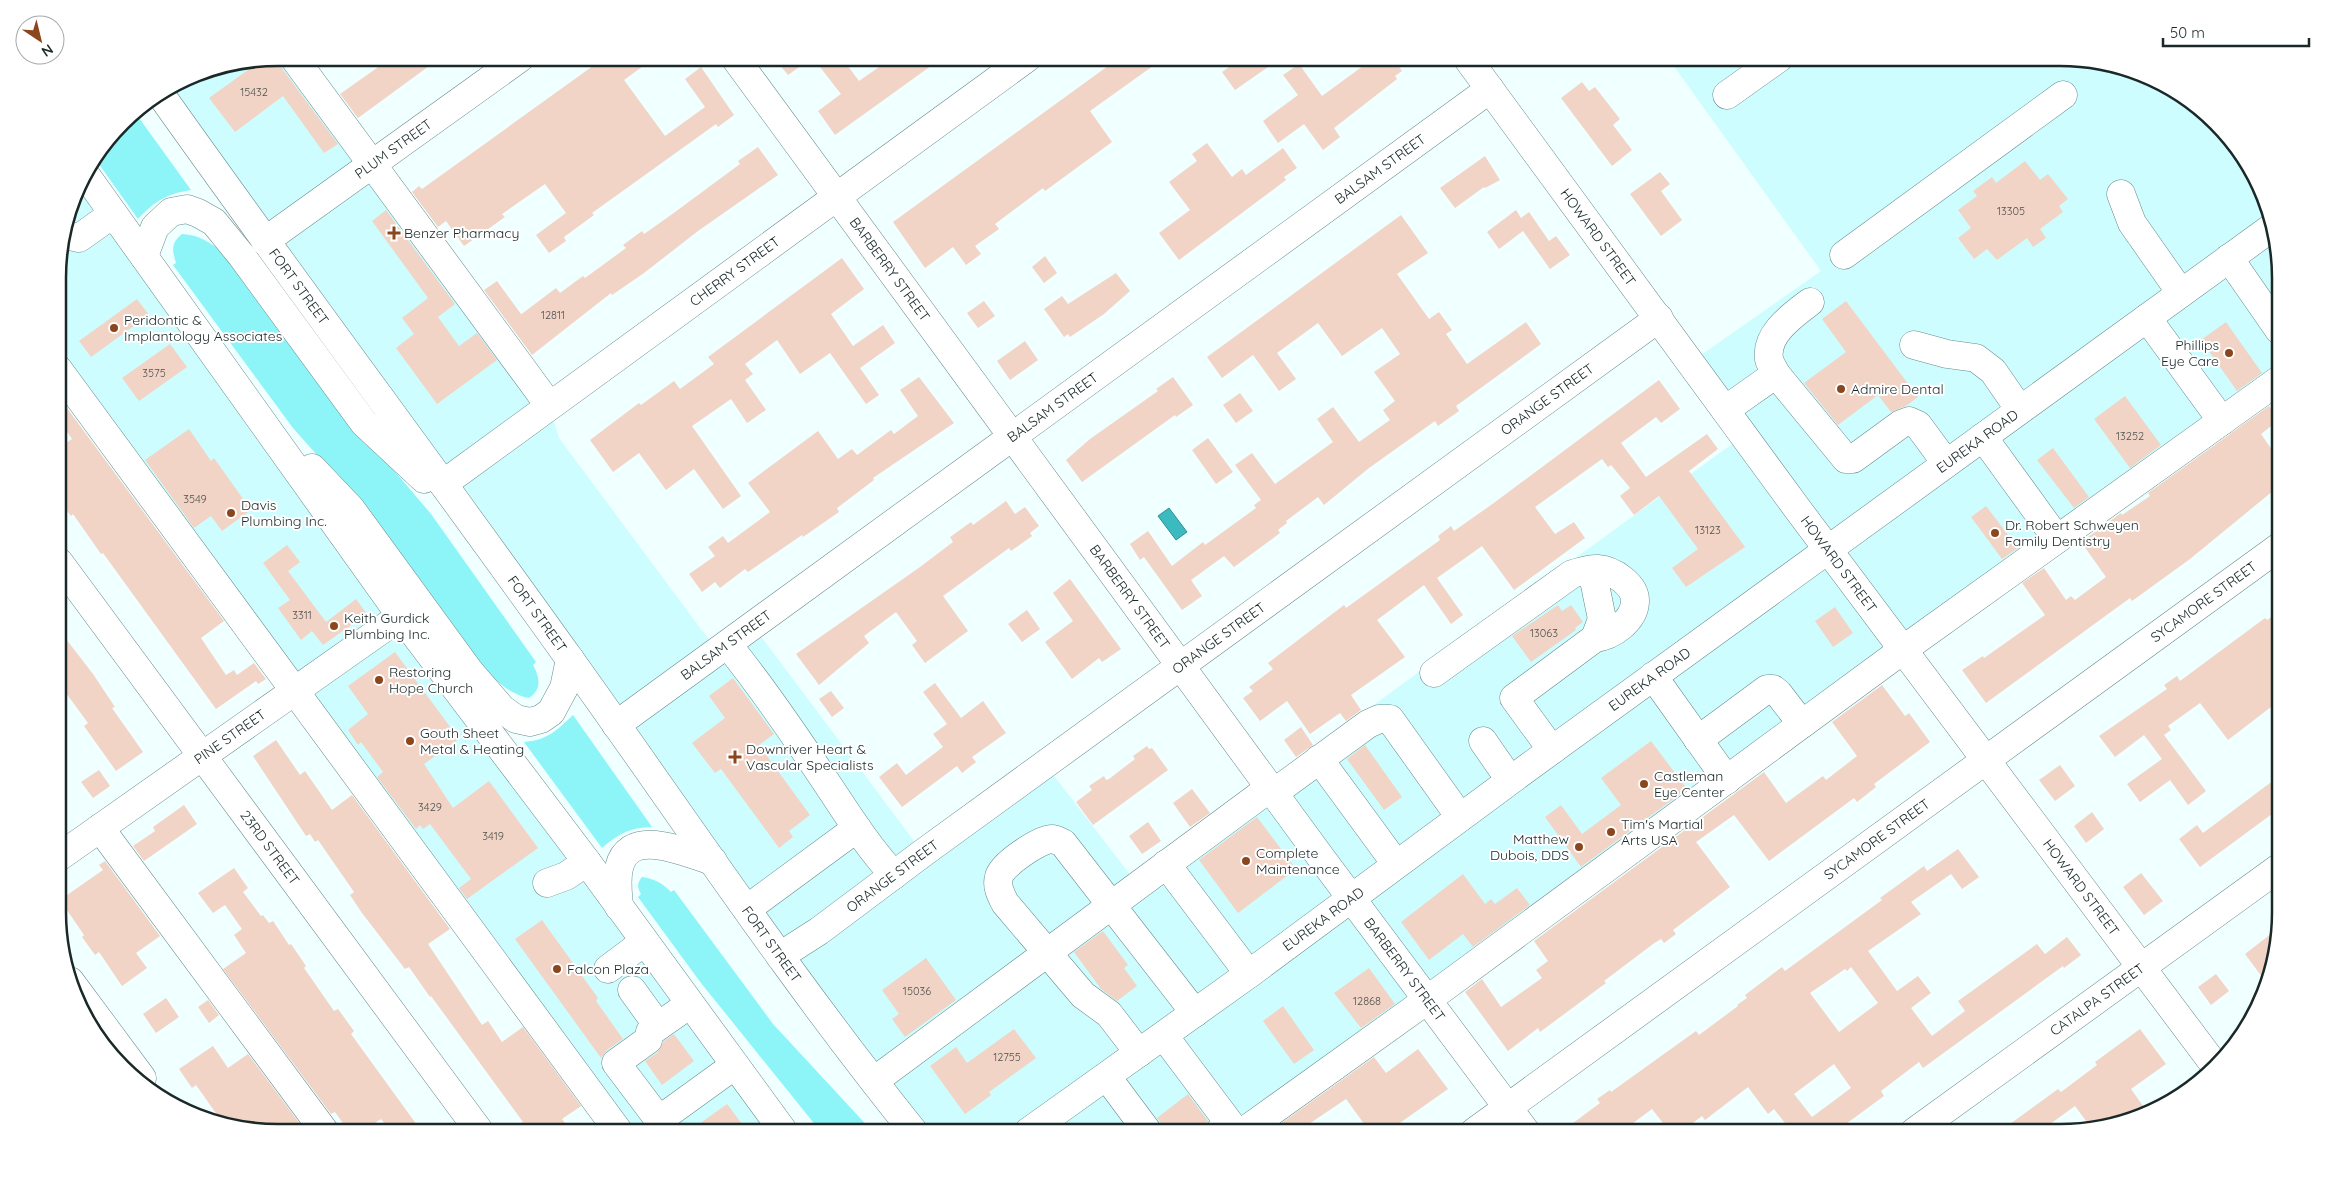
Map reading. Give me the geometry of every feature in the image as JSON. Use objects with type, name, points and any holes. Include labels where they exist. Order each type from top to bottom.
[{"type":"street","points":[[300,66],[549,405]]},
{"type":"street","name":"PLUM STREET","points":[[265,241],[509,66]]},
{"type":"street","name":"BARBERRY STREET","points":[[741,66],[1520,1124]]},
{"type":"street","name":"CHERRY STREET","points":[[443,484],[1016,66]]},
{"type":"street","name":"HOWARD STREET","points":[[1473,66],[1828,550],[2212,1060]]},
{"type":"street","points":[[1727,95],[1768,66]]},
{"type":"street","name":"BALSAM STREET","points":[[616,725],[1490,89]]},
{"type":"street","points":[[1844,254],[2063,95]]},
{"type":"street","name":"FORT STREET","points":[[165,99],[265,241],[570,659],[780,956],[908,1124]]},
{"type":"street","points":[[90,181],[401,616],[587,862],[778,1124]]},
{"type":"street","points":[[2120,194],[2132,223],[2181,293]]},
{"type":"street","points":[[144,256],[155,227],[172,212],[187,210],[198,213],[214,222],[241,255],[364,423],[471,522]]},
{"type":"street","points":[[70,236],[79,238],[113,214]]},
{"type":"street","name":"EUREKA ROAD","points":[[1039,1124],[1164,1036],[1510,780],[2267,230]]},
{"type":"street","points":[[2229,258],[2272,320]]},
{"type":"street","points":[[1810,302],[1778,330],[1771,344],[1769,359],[1776,374],[1825,437],[1846,459],[1853,459],[1901,424],[1909,421],[1918,425],[1946,464]]},
{"type":"street","name":"ORANGE STREET","points":[[780,956],[819,931],[1182,664],[1659,318]]},
{"type":"street","points":[[2147,318],[2222,421]]},
{"type":"street","points":[[1914,345],[1947,354],[1976,358],[1993,371],[2020,410]]},
{"type":"street","points":[[1725,410],[1776,374]]},
{"type":"street","points":[[66,380],[612,1124]]},
{"type":"street","points":[[1254,1124],[1427,1000],[1904,649],[2272,385]]},
{"type":"street","points":[[1983,436],[2057,539]]},
{"type":"street","points":[[278,444],[315,470],[351,509],[470,672],[502,710],[516,719],[530,722],[541,719],[551,712],[564,688],[570,659]]},
{"type":"street","name":"SYCAMORE STREET","points":[[1485,1124],[2272,553]]},
{"type":"street","points":[[1434,673],[1572,574],[1597,569],[1612,572],[1622,579],[1631,590],[1636,602],[1632,614],[1622,625],[1606,637],[1595,638]]},
{"type":"street","name":"23RD STREET","points":[[66,571],[474,1124]]},
{"type":"street","points":[[1494,630],[1514,625],[1574,584],[1594,580],[1613,586],[1621,596],[1622,608],[1616,618],[1595,638],[1514,698],[1552,750]]},
{"type":"street","name":"PINE STREET","points":[[66,852],[401,616]]},
{"type":"street","points":[[728,645],[768,696],[879,859],[894,875]]},
{"type":"street","points":[[1653,676],[1727,780]]},
{"type":"street","points":[[1698,740],[1767,689],[1773,689],[1778,693],[1802,724]]},
{"type":"street","points":[[874,1081],[1166,864],[1368,724],[1379,719],[1390,719],[1460,817]]},
{"type":"street","points":[[1482,741],[1510,780]]},
{"type":"street","points":[[1319,759],[1396,864]]},
{"type":"street","points":[[100,828],[319,1124]]},
{"type":"street","points":[[747,909],[857,828]]},
{"type":"street","points":[[1139,1053],[1109,1014],[1083,995],[1005,903],[999,890],[998,876],[1004,867],[1040,842],[1053,839],[1063,843],[1194,1013]]},
{"type":"street","points":[[618,907],[619,868],[625,854],[633,846],[644,844],[661,846],[712,861]]},
{"type":"street","points":[[546,883],[566,876],[587,862]]},
{"type":"street","points":[[1166,864],[1249,974]]},
{"type":"street","name":"CATALPA STREET","points":[[1925,1124],[2272,873]]},
{"type":"street","points":[[608,969],[644,942]]},
{"type":"street","points":[[632,990],[658,1026]]},
{"type":"street","points":[[87,1004],[134,1068]]},
{"type":"street","points":[[690,1004],[650,1032],[648,1040],[616,1063],[659,1120],[735,1066]]},
{"type":"street","points":[[1164,1036],[1230,1124]]},
{"type":"street","points":[[1107,1077],[1142,1124]]},
{"type":"shaded area","points":[[300,66],[549,405],[559,438],[718,652],[754,627],[923,853],[1045,764],[1138,885],[1268,782],[1743,436],[1691,362],[1821,271],[1674,66],[2060,66],[2102,70],[2141,82],[2178,102],[2210,128],[2228,149],[2256,197],[2268,236],[2272,278],[2272,385],[1254,1124],[908,1124],[164,100],[197,82],[223,73],[250,68]]},
{"type":"shaded area","points":[[139,118],[191,190],[162,199],[150,207],[138,219],[99,165],[119,138]]},
{"type":"shaded area","points":[[86,188],[778,1124],[613,1124],[66,380],[66,278],[68,250],[73,223]]},
{"type":"shaded area","points":[[182,234],[204,240],[223,253],[358,428],[431,514],[536,662],[533,665],[537,674],[538,687],[533,695],[529,698],[519,695],[500,684],[492,676],[487,678],[355,498],[293,428],[173,265],[176,263],[173,250],[174,244]]},
{"type":"shaded area","points":[[1169,508],[1187,532],[1176,540],[1158,516]]},
{"type":"shaded area","points":[[573,715],[652,827],[625,832],[602,848],[524,742],[546,737],[562,726]]},
{"type":"shaded area","points":[[642,877],[651,879],[671,892],[674,890],[773,1024],[866,1124],[815,1124],[701,983],[638,897],[641,894],[638,885]]},
{"type":"building","points":[[281,66],[338,144],[324,153],[283,96],[235,132],[209,98],[250,68]]},
{"type":"building","points":[[380,66],[429,66],[358,118],[340,94]]},
{"type":"building","points":[[593,66],[643,66],[624,80],[665,136],[705,107],[685,79],[701,67],[734,115],[718,127],[716,124],[592,213],[594,215],[564,237],[566,241],[549,253],[536,235],[566,213],[545,184],[502,214],[505,217],[464,246],[446,221],[438,227],[412,192],[419,186],[422,189]]},
{"type":"building","points":[[781,66],[801,66],[788,75]]},
{"type":"building","points":[[819,66],[848,66],[859,81],[881,66],[931,66],[835,135],[818,111],[841,94]]},
{"type":"building","points":[[1108,66],[1153,66],[1090,111],[1112,142],[1045,191],[1043,188],[995,224],[999,229],[975,246],[981,254],[966,265],[953,247],[925,268],[893,222]]},
{"type":"building","points":[[1231,66],[1270,66],[1235,90],[1222,72]]},
{"type":"building","points":[[1296,66],[1300,66],[1322,96],[1363,66],[1399,66],[1402,71],[1395,76],[1397,79],[1334,128],[1340,137],[1323,150],[1304,124],[1278,143],[1263,121],[1298,95],[1283,75]]},
{"type":"building","points":[[1582,82],[1589,91],[1595,87],[1620,119],[1613,125],[1632,150],[1612,166],[1561,98]]},
{"type":"building","points":[[1207,143],[1232,177],[1242,169],[1246,175],[1283,148],[1297,168],[1284,177],[1286,180],[1179,260],[1159,233],[1190,210],[1169,182],[1197,161],[1192,154]]},
{"type":"building","points":[[758,147],[778,175],[698,231],[644,273],[612,295],[611,293],[532,355],[484,290],[497,281],[521,314],[523,313],[556,288],[560,293],[583,276],[585,278],[626,248],[623,245],[642,231],[644,234],[671,215],[740,164],[738,161]]},
{"type":"building","points":[[1485,156],[1500,180],[1484,187],[1455,208],[1440,188]]},
{"type":"building","points":[[2025,161],[2040,180],[2048,174],[2068,199],[2059,206],[2063,212],[2040,229],[2046,238],[2033,247],[2027,238],[1997,260],[1987,249],[1974,259],[1958,238],[1971,228],[1958,210],[1977,196],[1973,191],[1992,177],[1996,183]]},
{"type":"building","points":[[1660,172],[1670,184],[1661,191],[1682,220],[1661,236],[1630,194]]},
{"type":"building","points":[[386,210],[455,304],[438,317],[459,346],[477,333],[497,360],[437,404],[396,348],[414,334],[402,318],[428,298],[372,221]]},
{"type":"building","points":[[1516,210],[1521,218],[1529,212],[1549,241],[1556,236],[1570,255],[1550,269],[1523,231],[1499,249],[1487,232]]},
{"type":"building","points":[[1401,215],[1428,253],[1397,274],[1429,319],[1439,312],[1452,330],[1446,334],[1467,364],[1526,322],[1541,344],[1456,406],[1459,411],[1438,426],[1435,421],[1369,468],[1324,505],[1318,497],[1286,521],[1287,523],[1278,530],[1280,533],[1234,567],[1224,556],[1191,580],[1202,596],[1182,610],[1144,557],[1140,560],[1130,544],[1148,531],[1172,566],[1203,542],[1205,545],[1256,508],[1254,505],[1261,500],[1235,465],[1252,453],[1275,484],[1333,442],[1317,419],[1333,407],[1359,442],[1390,420],[1383,410],[1395,401],[1374,372],[1400,354],[1382,328],[1342,356],[1318,323],[1277,353],[1296,379],[1279,391],[1253,355],[1222,378],[1207,357]]},
{"type":"building","points":[[1045,256],[1057,273],[1044,283],[1032,267]]},
{"type":"building","points":[[842,258],[864,289],[831,314],[853,346],[883,325],[895,343],[860,368],[879,395],[866,404],[830,353],[800,374],[777,340],[745,364],[753,374],[745,380],[766,410],[747,423],[731,399],[692,426],[741,496],[723,509],[694,469],[666,490],[639,453],[613,472],[590,440],[639,403],[641,405],[674,381],[680,389],[714,364],[708,357]]},
{"type":"building","points":[[1116,273],[1130,291],[1104,314],[1070,337],[1068,334],[1064,337],[1044,309],[1062,296],[1068,304]]},
{"type":"building","name":"Peridontic & Implantology Associates","points":[[137,299],[149,315],[91,357],[79,341]]},
{"type":"building","points":[[984,301],[995,316],[978,328],[967,313]]},
{"type":"building","points":[[1846,301],[1918,397],[1906,406],[1891,412],[1878,395],[1838,425],[1804,383],[1846,352],[1822,319]]},
{"type":"building","name":"Phillips Eye Care","points":[[2226,322],[2262,373],[2237,391],[2201,340]]},
{"type":"building","points":[[1025,341],[1038,360],[1010,380],[997,361]]},
{"type":"building","points":[[170,344],[187,367],[139,401],[122,378]]},
{"type":"building","points":[[919,377],[954,423],[873,478],[874,480],[837,508],[839,512],[803,537],[802,535],[748,572],[745,569],[720,588],[715,582],[702,592],[689,574],[715,556],[708,547],[723,536],[728,543],[770,512],[748,483],[818,431],[838,459],[852,449],[857,455],[891,430],[894,434],[918,416],[900,390]]},
{"type":"building","points":[[1173,377],[1193,405],[1176,417],[1175,415],[1082,482],[1066,460],[1090,439],[1158,391],[1156,389]]},
{"type":"building","points":[[1659,380],[1680,409],[1661,423],[1656,417],[1621,443],[1646,477],[1707,434],[1718,449],[1689,471],[1745,547],[1686,587],[1672,568],[1698,549],[1659,496],[1634,515],[1620,496],[1630,488],[1611,465],[1608,467],[1602,459],[1535,507],[1555,534],[1574,522],[1585,538],[1514,590],[1482,546],[1437,578],[1463,615],[1451,624],[1424,585],[1377,620],[1405,657],[1351,695],[1361,710],[1346,721],[1340,713],[1310,734],[1287,701],[1260,721],[1243,698],[1253,691],[1249,687],[1273,669],[1268,663],[1344,605],[1346,608],[1440,540],[1438,536],[1451,526],[1454,531]]},
{"type":"building","points":[[1240,393],[1253,411],[1236,423],[1223,405]]},
{"type":"building","points":[[2125,396],[2161,445],[2130,468],[2094,419]]},
{"type":"building","points":[[2269,406],[2272,410],[2272,425],[2261,434],[2272,450],[2272,492],[2190,559],[2132,601],[2130,598],[1986,703],[1962,670],[1983,656],[1984,658],[2045,615],[2022,583],[2044,568],[2066,600],[2071,596],[2075,600],[2106,577],[2081,542],[2121,513],[2122,515],[2150,496],[2148,493]]},
{"type":"building","points":[[66,407],[224,621],[201,638],[226,675],[234,670],[237,675],[254,663],[266,679],[258,684],[256,681],[216,709],[103,553],[101,554],[73,514],[71,516],[66,509],[66,443],[72,439],[66,430]]},
{"type":"building","points":[[189,429],[211,461],[214,458],[251,510],[222,531],[211,516],[194,528],[145,460]]},
{"type":"building","points":[[1208,438],[1233,472],[1216,484],[1192,450]]},
{"type":"building","points":[[2053,448],[2089,497],[2074,508],[2037,460]]},
{"type":"building","points":[[1006,501],[1015,514],[1025,507],[1039,526],[1030,533],[1032,536],[1011,551],[1009,548],[943,596],[968,631],[925,663],[912,645],[917,641],[896,612],[864,636],[869,643],[819,685],[796,654],[953,542],[950,537],[971,522],[973,525]]},
{"type":"building","name":"Dr. Robert Schweyen Family Dentistry","points":[[1986,506],[2018,548],[2002,559],[1971,517]]},
{"type":"building","points":[[287,545],[300,562],[288,571],[326,622],[356,599],[367,614],[323,645],[312,631],[301,640],[278,608],[290,600],[263,563]]},
{"type":"building","points":[[1070,579],[1121,649],[1102,662],[1099,658],[1072,679],[1045,642],[1073,621],[1053,593]]},
{"type":"building","points":[[1558,605],[1562,611],[1571,605],[1583,622],[1575,628],[1576,630],[1531,662],[1512,636]]},
{"type":"building","points":[[1835,607],[1853,633],[1833,647],[1815,621]]},
{"type":"building","points":[[1027,610],[1040,629],[1022,642],[1008,624]]},
{"type":"building","points":[[2272,617],[2272,706],[2228,740],[2200,703],[2168,726],[2171,730],[2164,735],[2206,791],[2188,805],[2170,780],[2140,802],[2127,784],[2162,759],[2144,735],[2115,757],[2099,736],[2167,689],[2164,685],[2177,676],[2180,681],[2265,618],[2267,620]]},
{"type":"building","points":[[66,639],[93,674],[115,707],[112,708],[143,752],[116,771],[84,726],[88,723],[66,693]]},
{"type":"building","points":[[395,652],[459,739],[424,764],[453,808],[489,781],[538,848],[467,899],[459,888],[471,879],[430,824],[423,829],[420,825],[416,829],[377,777],[383,772],[361,742],[358,745],[348,730],[368,714],[348,686]]},
{"type":"building","name":"Downriver Heart & Vascular Specialists","points":[[733,678],[774,734],[759,745],[810,815],[789,831],[793,837],[779,848],[721,769],[715,773],[692,743],[725,718],[709,696]]},
{"type":"building","points":[[935,683],[961,718],[983,701],[1006,733],[972,757],[976,762],[962,773],[957,766],[902,807],[879,777],[897,763],[906,775],[943,747],[933,734],[947,724],[923,692]]},
{"type":"building","points":[[1882,685],[1905,716],[1909,713],[1930,742],[1874,784],[1876,787],[1857,802],[1854,798],[1769,861],[1734,815],[1696,842],[1730,887],[1673,930],[1676,934],[1664,943],[1661,939],[1653,944],[1604,981],[1606,983],[1540,1032],[1538,1028],[1508,1051],[1465,992],[1482,979],[1501,1007],[1542,978],[1536,970],[1548,961],[1534,941],[1764,772],[1786,803],[1823,776],[1826,780],[1857,756],[1832,722]]},
{"type":"building","points":[[831,691],[844,708],[832,717],[819,699]]},
{"type":"building","points":[[1301,727],[1313,745],[1296,757],[1284,740]]},
{"type":"building","points":[[276,740],[300,775],[305,771],[332,810],[352,795],[450,929],[428,944],[482,1025],[488,1021],[502,1042],[523,1027],[581,1106],[562,1119],[565,1124],[520,1124],[523,1122],[431,996],[409,967],[405,969],[362,913],[350,895],[354,892],[318,840],[315,842],[310,834],[306,836],[253,756]]},
{"type":"building","points":[[1651,741],[1687,789],[1581,867],[1545,817],[1561,805],[1582,834],[1621,805],[1601,778]]},
{"type":"building","points":[[1365,745],[1402,797],[1384,810],[1347,759]]},
{"type":"building","points":[[1147,746],[1149,749],[1152,748],[1168,770],[1093,825],[1076,802],[1092,790],[1089,786],[1104,776],[1106,780],[1109,779],[1135,759],[1133,756]]},
{"type":"building","points":[[2060,765],[2075,786],[2055,801],[2039,780]]},
{"type":"building","points":[[99,770],[110,786],[93,798],[81,782]]},
{"type":"building","points":[[2272,781],[2272,814],[2200,867],[2179,839],[2197,825],[2203,833]]},
{"type":"building","points":[[1192,789],[1210,813],[1190,827],[1173,803]]},
{"type":"building","points":[[184,805],[197,824],[144,861],[133,846],[155,831],[153,827]]},
{"type":"building","points":[[2092,812],[2104,829],[2086,843],[2074,826]]},
{"type":"building","points":[[1257,817],[1296,869],[1238,913],[1199,860]]},
{"type":"building","points":[[1148,822],[1161,841],[1142,854],[1129,836]]},
{"type":"building","points":[[1958,849],[1979,877],[1962,889],[1951,874],[1911,902],[1921,914],[1868,951],[1897,991],[1918,976],[1931,993],[1911,1008],[1932,1036],[1965,1011],[1958,1001],[2037,944],[2045,954],[2067,937],[2081,955],[2064,968],[2063,966],[1923,1068],[1919,1062],[1881,1091],[1884,1096],[1846,1124],[1786,1124],[1774,1109],[1768,1114],[1748,1087],[1705,1120],[1702,1116],[1692,1124],[1664,1124],[1652,1109],[1632,1124],[1572,1124],[1600,1103],[1597,1099],[1610,1090],[1611,1092],[1696,1031],[1699,1035],[1738,1006],[1747,998],[1745,995],[1782,967],[1785,971],[1882,900],[1880,898],[1924,866],[1927,871]],"holes":[[[1851,967],[1878,1003],[1839,1032],[1810,993],[1845,969],[1847,971]],[[1834,1064],[1851,1088],[1812,1117],[1794,1094]]]},
{"type":"building","points":[[105,861],[160,936],[136,953],[147,968],[122,986],[99,952],[95,955],[66,909],[66,896],[103,870],[99,865]]},
{"type":"building","points":[[234,868],[248,888],[243,892],[261,916],[263,915],[269,923],[273,921],[289,945],[291,944],[306,966],[304,968],[334,1011],[338,1009],[354,1031],[351,1034],[416,1124],[385,1124],[381,1119],[373,1124],[343,1124],[335,1112],[331,1114],[223,969],[246,953],[234,935],[242,929],[225,905],[213,913],[198,893]]},
{"type":"building","points":[[2141,873],[2163,901],[2144,915],[2123,887]]},
{"type":"building","points":[[1463,874],[1485,904],[1491,899],[1495,904],[1517,888],[1530,905],[1473,947],[1463,934],[1429,960],[1401,922]]},
{"type":"building","name":"Falcon Plaza","points":[[542,920],[598,998],[596,1001],[623,1039],[607,1050],[601,1058],[515,939]]},
{"type":"building","points":[[1103,931],[1128,965],[1124,968],[1137,986],[1117,1001],[1101,989],[1074,952]]},
{"type":"building","points":[[2270,934],[2262,977],[2245,954]]},
{"type":"building","points":[[926,958],[956,1000],[905,1037],[892,1019],[899,1014],[882,990]]},
{"type":"building","points":[[1369,968],[1395,1004],[1361,1028],[1334,993]]},
{"type":"building","points":[[2216,974],[2229,991],[2211,1005],[2198,987]]},
{"type":"building","points":[[166,998],[179,1017],[156,1033],[143,1014]]},
{"type":"building","points":[[208,1000],[219,1015],[209,1023],[198,1007]]},
{"type":"building","points":[[1283,1006],[1314,1050],[1294,1064],[1263,1021]]},
{"type":"building","points":[[1014,1029],[1036,1058],[989,1092],[991,1095],[965,1114],[930,1066],[956,1047],[967,1063]]},
{"type":"building","points":[[2140,1029],[2166,1064],[2131,1089],[2144,1107],[2128,1113],[2087,1122],[2075,1106],[2050,1124],[2010,1124],[2058,1089],[2061,1092],[2097,1065],[2095,1062]]},
{"type":"building","points":[[674,1034],[694,1061],[662,1085],[645,1061],[657,1053],[664,1041]]},
{"type":"building","points":[[213,1046],[228,1068],[248,1054],[300,1124],[250,1122],[217,1115],[196,1085],[192,1088],[179,1069]]},
{"type":"building","points":[[1418,1049],[1448,1089],[1398,1124],[1364,1124],[1346,1099],[1309,1124],[1280,1124],[1374,1057],[1386,1073]]},
{"type":"building","points":[[1188,1094],[1208,1121],[1207,1124],[1162,1124],[1157,1118]]},
{"type":"building","points":[[727,1104],[742,1124],[699,1124]]},
{"type":"place","name":"Benzer Pharmacy","points":[[394,233]]},
{"type":"place","name":"Peridontic & Implantology Associates","points":[[114,328]]},
{"type":"place","name":"Phillips Eye Care","points":[[2229,353]]},
{"type":"place","name":"Admire Dental","points":[[1841,389]]},
{"type":"place","name":"Davis Plumbing Inc.","points":[[231,513]]},
{"type":"place","name":"Dr. Robert Schweyen Family Dentistry","points":[[1995,533]]},
{"type":"place","name":"Keith Gurdick Plumbing Inc.","points":[[334,626]]},
{"type":"place","name":"Restoring Hope Church","points":[[379,680]]},
{"type":"place","name":"Gouth Sheet Metal & Heating","points":[[410,741]]},
{"type":"place","name":"Downriver Heart & Vascular Specialists","points":[[735,757]]},
{"type":"place","name":"Castleman Eye Center","points":[[1644,784]]},
{"type":"place","name":"Tim's Martial Arts USA","points":[[1611,832]]},
{"type":"place","name":"Matthew Dubois, DDS","points":[[1579,847]]},
{"type":"place","name":"Complete Maintenance","points":[[1246,861]]},
{"type":"place","name":"Falcon Plaza","points":[[557,969]]}]
